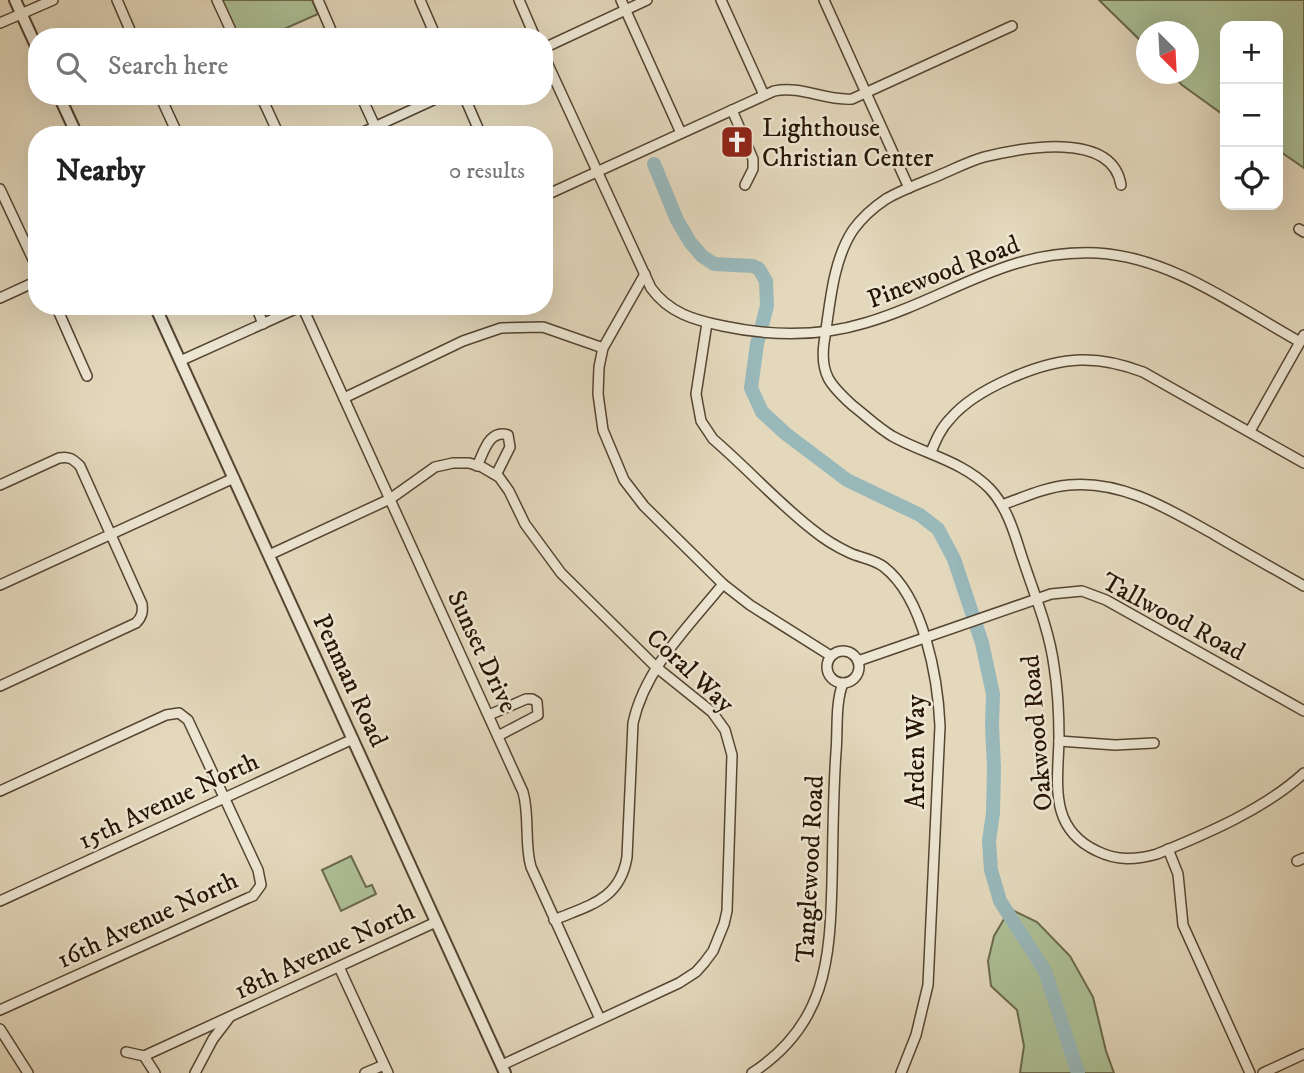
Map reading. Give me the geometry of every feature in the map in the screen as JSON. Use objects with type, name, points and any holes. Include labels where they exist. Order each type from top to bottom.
[{"type":"street","points":[[15,0],[28,29]]},
{"type":"street","points":[[0,23],[53,0]]},
{"type":"street","points":[[117,0],[129,28]]},
{"type":"street","points":[[217,0],[230,28]]},
{"type":"street","points":[[318,0],[330,28]]},
{"type":"street","points":[[420,0],[432,28]]},
{"type":"street","points":[[519,0],[531,28]]},
{"type":"street","points":[[621,0],[681,133]]},
{"type":"street","points":[[553,44],[647,0]]},
{"type":"street","points":[[721,0],[764,95]]},
{"type":"street","points":[[824,0],[909,188]]},
{"type":"street","points":[[553,192],[764,95],[786,88],[839,100],[852,99],[1012,26]]},
{"type":"street","name":"Pinewood Road","points":[[553,76],[658,298],[669,308],[707,323],[762,334],[827,331],[884,317],[995,268],[1023,260],[1062,254],[1098,253],[1137,260],[1187,278],[1302,338]]},
{"type":"street","points":[[63,105],[73,126]]},
{"type":"street","points":[[164,105],[174,126]]},
{"type":"street","points":[[265,105],[275,126]]},
{"type":"street","points":[[365,105],[375,126]]},
{"type":"street","points":[[385,126],[425,105]]},
{"type":"street","points":[[468,105],[477,126]]},
{"type":"street","points":[[732,110],[753,159],[753,169],[745,186]]},
{"type":"street","points":[[827,331],[837,265],[854,229],[886,200],[909,188],[981,158],[1071,146],[1088,150],[1105,159],[1116,169],[1121,185]]},
{"type":"street","points":[[0,188],[28,249]]},
{"type":"street","points":[[645,274],[603,348],[597,394],[607,443],[624,480],[644,506],[723,583],[750,605],[831,656]]},
{"type":"street","points":[[0,298],[28,285]]},
{"type":"street","points":[[60,315],[87,376]]},
{"type":"street","name":"Penman Road","points":[[159,315],[503,1069]]},
{"type":"street","points":[[260,315],[264,324]]},
{"type":"street","points":[[180,361],[283,315]]},
{"type":"street","name":"Sunset Drive","points":[[306,315],[523,792],[527,806],[528,856],[600,1019]]},
{"type":"street","name":"Arden Way","points":[[707,323],[696,394],[701,421],[713,439],[811,528],[849,552],[873,561],[891,574],[908,598],[924,637],[936,683],[940,726],[931,960],[925,1006],[901,1073]]},
{"type":"street","points":[[344,398],[463,341],[501,328],[543,327],[603,348]]},
{"type":"street","name":"Oakwood Road","points":[[827,331],[823,359],[829,382],[874,424],[978,478],[1002,505],[1014,532],[1048,634],[1055,667],[1059,741],[1057,796],[1062,817],[1073,834],[1093,849],[1119,858],[1144,858],[1284,792],[1304,773]]},
{"type":"street","points":[[1250,432],[1302,338]]},
{"type":"street","points":[[932,452],[948,421],[967,402],[1041,367],[1063,361],[1081,360],[1117,362],[1143,372],[1304,463]]},
{"type":"street","points":[[268,555],[390,499],[435,467],[453,463],[477,466],[496,475],[510,447],[508,435],[497,434],[491,437],[477,466]]},
{"type":"street","points":[[0,485],[59,458],[74,460],[142,604],[141,618],[130,626],[0,686]]},
{"type":"street","name":"Coral Way","points":[[496,475],[509,491],[525,524],[561,573],[656,667],[712,712],[725,730],[732,771],[727,911],[713,951],[696,972],[503,1069]]},
{"type":"street","points":[[0,585],[234,478]]},
{"type":"street","points":[[1002,505],[1029,494],[1067,485],[1100,485],[1118,489],[1167,508],[1304,586]]},
{"type":"street","points":[[554,920],[597,901],[613,890],[623,877],[627,857],[633,723],[642,692],[656,667],[723,583]]},
{"type":"street","name":"Tallwood Road","points":[[858,660],[1036,599],[1067,591],[1082,591],[1094,594],[1304,711]]},
{"type":"street","points":[[846,651],[858,660],[859,671],[853,680],[843,683],[830,676],[827,666],[831,656],[846,651]]},
{"type":"street","name":"Tanglewood Road","points":[[752,1073],[776,1055],[804,1021],[826,969],[831,926],[839,699],[843,683]]},
{"type":"street","points":[[489,715],[526,699],[537,702],[538,715],[498,736]]},
{"type":"street","name":"16th Avenue North","points":[[0,791],[166,715],[178,713],[188,720],[261,878],[261,885],[253,896],[0,1010]]},
{"type":"street","name":"15th Avenue North","points":[[0,901],[353,739]]},
{"type":"street","points":[[1059,741],[1115,745],[1154,743]]},
{"type":"street","points":[[1168,849],[1178,874],[1183,925],[1250,1073]]},
{"type":"street","name":"18th Avenue North","points":[[144,1056],[436,922]]},
{"type":"street","points":[[339,967],[386,1069],[365,1073]]},
{"type":"street","name":"18th Avenue North","points":[[195,1073],[213,1039],[230,1016]]},
{"type":"street","points":[[0,1029],[28,1073]]},
{"type":"street","points":[[126,1052],[144,1056],[155,1073]]},
{"type":"street","points":[[1263,1073],[1304,1054]]},
{"type":"green space","points":[[221,0],[312,0],[318,14],[286,28],[235,28]]},
{"type":"green space","points":[[1099,0],[1304,0],[1304,168],[1283,153],[1283,21],[1220,21],[1220,112],[1181,84],[1199,84],[1199,21],[1136,21],[1136,36]]},
{"type":"green space","points":[[351,856],[366,887],[372,885],[376,894],[341,911],[322,870]]},
{"type":"green space","points":[[1010,909],[1037,922],[1070,956],[1093,997],[1114,1073],[1020,1073],[1024,1046],[1017,1010],[991,986],[988,961],[994,936]]},
{"type":"waterway","points":[[654,164],[677,220],[702,256],[714,264],[753,266],[759,269],[766,281],[767,306],[757,344],[751,388],[762,412],[786,434],[847,480],[920,515],[938,529],[954,559],[982,643],[993,694],[993,813],[989,841],[991,870],[1000,901],[1045,971],[1078,1073]]},
{"type":"place","name":"Lighthouse Christian Center","points":[[737,142]]}]
